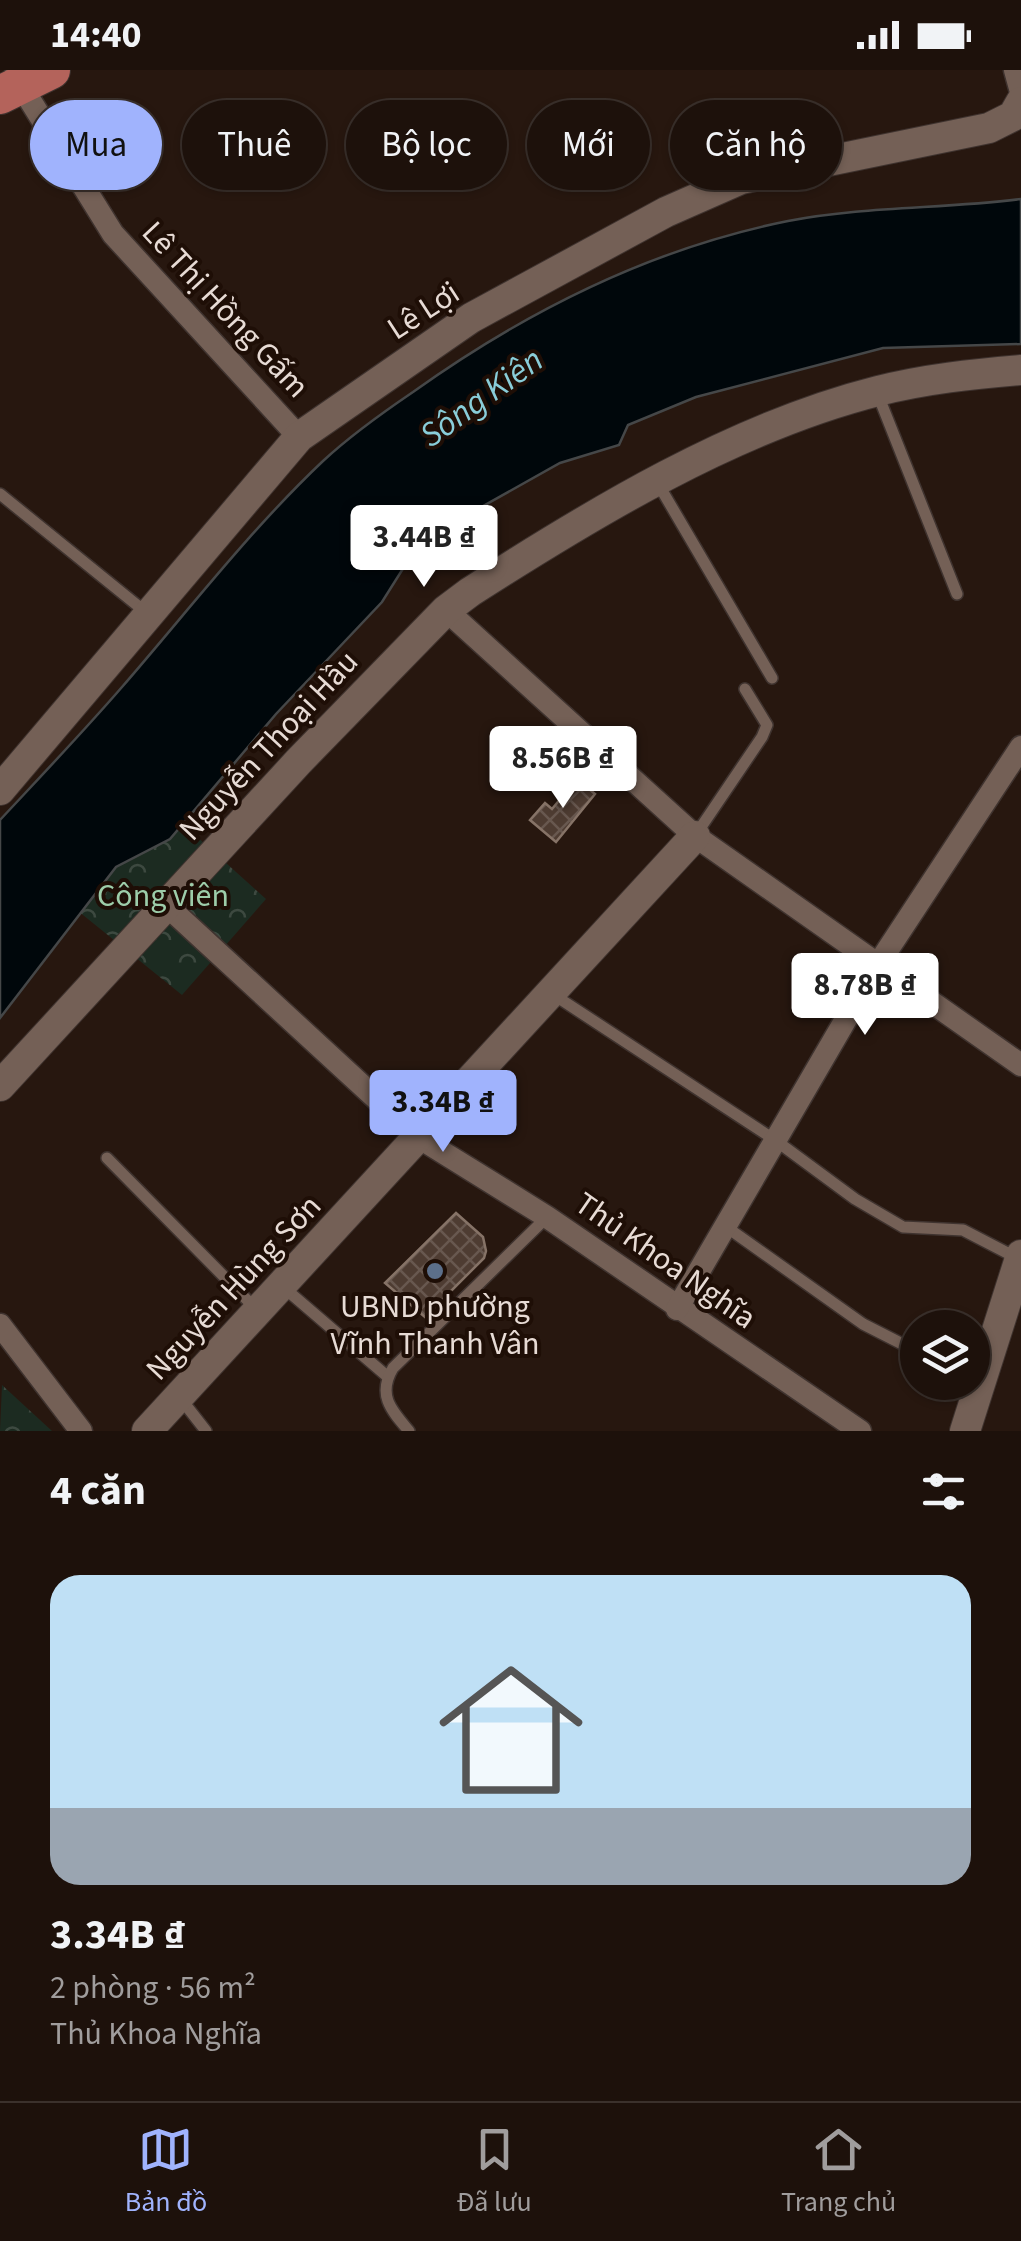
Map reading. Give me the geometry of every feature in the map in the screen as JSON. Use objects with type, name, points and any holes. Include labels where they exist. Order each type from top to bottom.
[{"type":"street","points":[[1016,70],[1021,92]]},
{"type":"street","name":"Lê Thị Hồng Gấm","points":[[21,80],[113,234],[299,436]]},
{"type":"street","name":"Lê Lợi","points":[[2,782],[299,436],[471,318],[666,212],[741,179],[990,128],[1012,116],[1021,102]]},
{"type":"street","name":"Nguyễn Thoại Hầu","points":[[0,1086],[299,761],[446,610],[500,573],[723,448],[876,391],[954,375],[1021,370]]},
{"type":"street","points":[[446,610],[696,836],[1021,1065]]},
{"type":"street","points":[[677,1308],[877,966],[1021,748]]},
{"type":"street","name":"Nguyễn Hùng Sơn","points":[[147,1431],[696,836]]},
{"type":"street","name":"Thủ Khoa Nghĩa","points":[[166,905],[418,1137],[547,1217],[860,1431]]},
{"type":"street","points":[[990,1342],[1020,1257]]},
{"type":"street","points":[[0,1325],[81,1431]]},
{"type":"street","points":[[965,1431],[972,1400]]},
{"type":"lane","points":[[876,391],[958,594]]},
{"type":"lane","points":[[657,482],[772,678]]},
{"type":"lane","points":[[0,494],[149,614]]},
{"type":"lane","points":[[696,836],[762,738],[766,725],[745,690]]},
{"type":"lane","points":[[551,993],[776,1140],[855,1199],[903,1226],[963,1230],[1020,1257]]},
{"type":"lane","points":[[106,1158],[258,1311]]},
{"type":"lane","points":[[410,1431],[385,1399],[383,1388],[388,1376],[547,1217]]},
{"type":"lane","points":[[725,1226],[863,1324],[900,1343]]},
{"type":"lane","points":[[282,1286],[388,1376]]},
{"type":"lane","points":[[180,1397],[206,1431]]},
{"type":"green space","name":"Công viên","points":[[155,799],[266,899],[182,995],[57,894]]},
{"type":"green space","points":[[2,1385],[52,1431],[0,1431]]},
{"type":"water","name":"Sông Kiên","points":[[1021,199],[1021,344],[883,348],[696,397],[628,425],[619,445],[560,463],[416,548],[382,602],[276,714],[170,839],[116,867],[0,1018],[0,820],[107,704],[270,515],[356,433],[500,335],[592,287],[688,248],[817,216]]},
{"type":"building","points":[[577,779],[595,794],[556,842],[530,820],[545,803],[552,809]]},
{"type":"building","name":"UBND phường Vĩnh Thanh Vân","points":[[456,1213],[483,1237],[484,1258],[425,1317],[385,1283]]},
{"type":"place","name":"UBND phường Vĩnh Thanh Vân","points":[[435,1271]]}]
